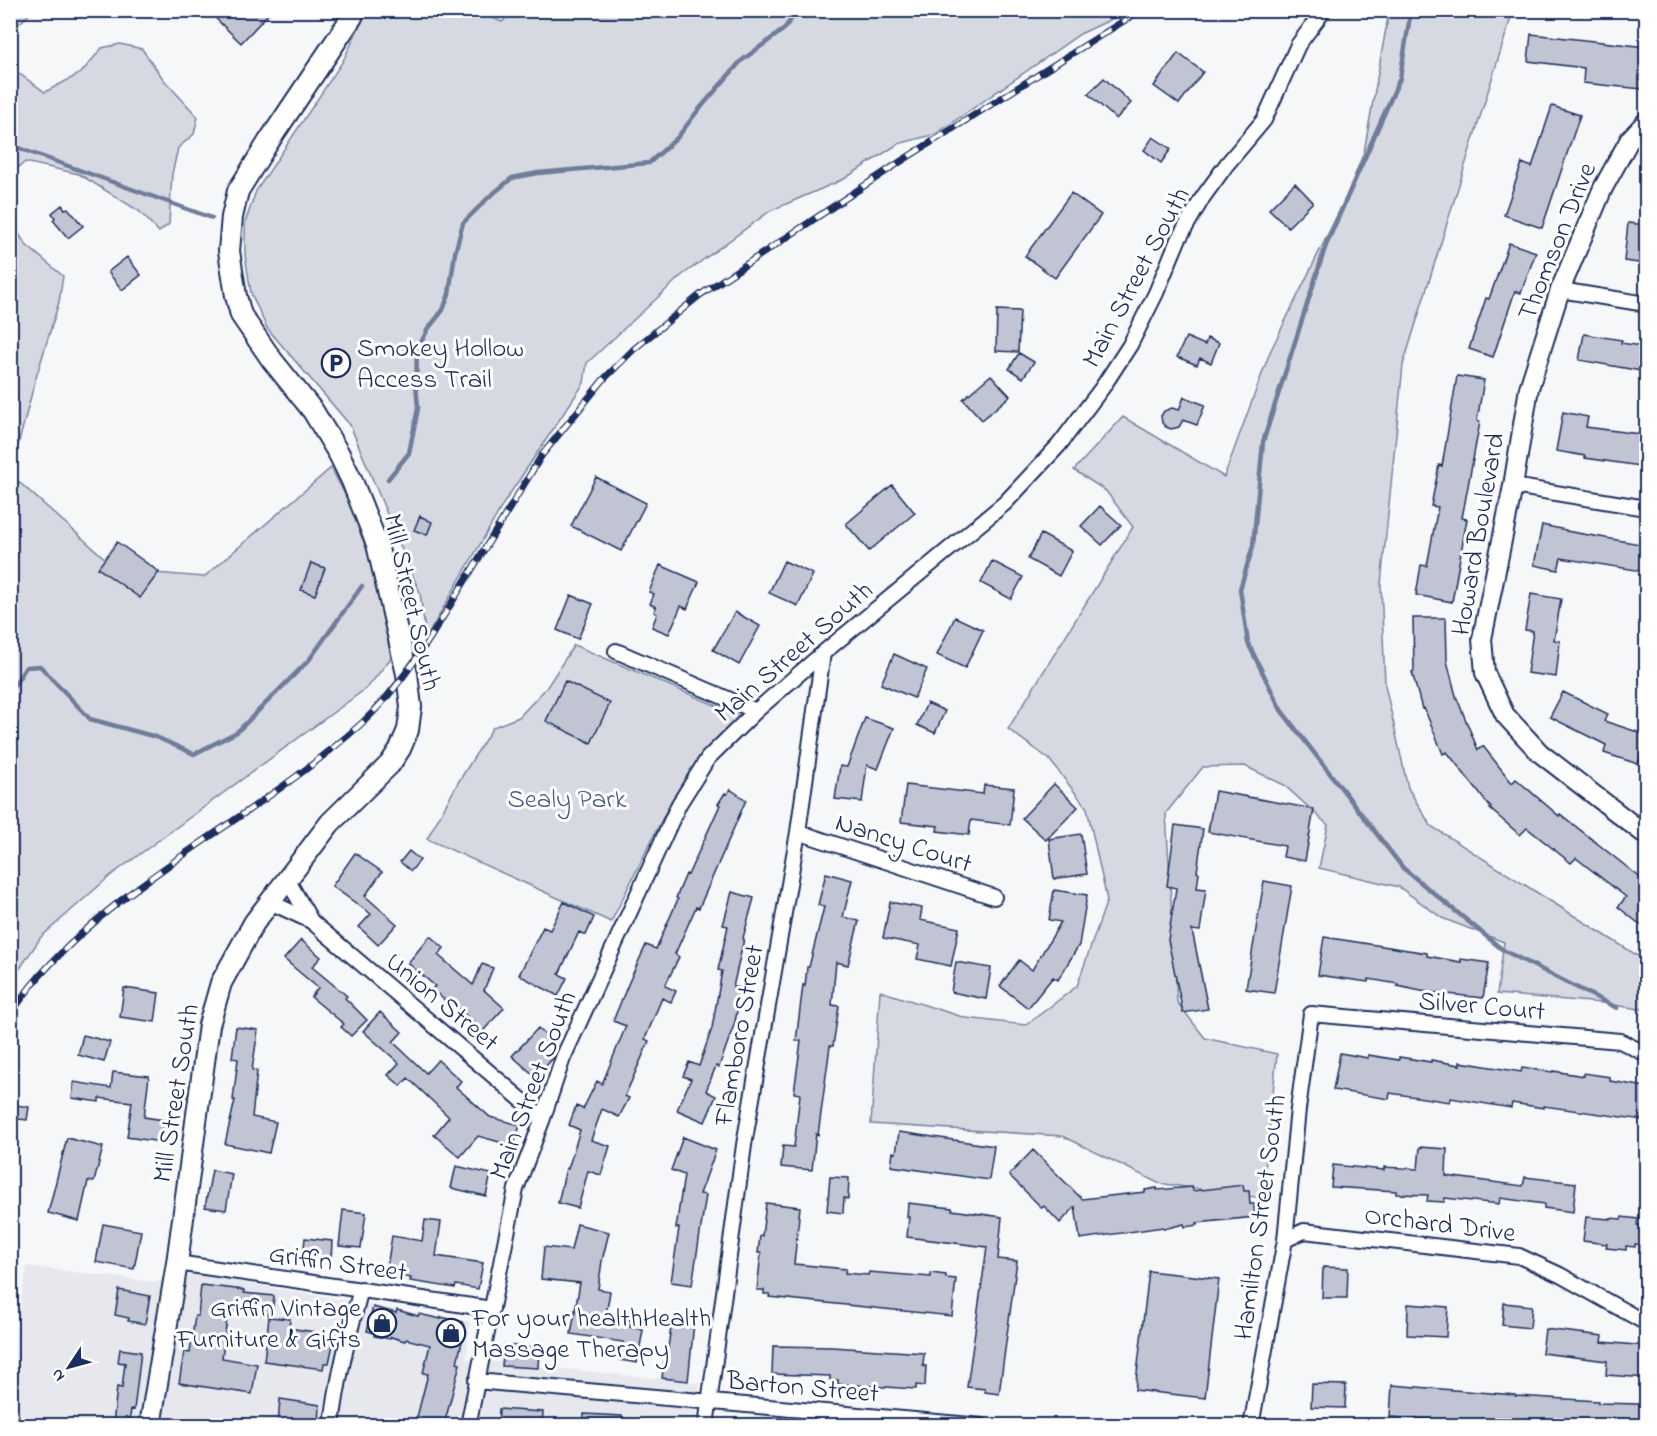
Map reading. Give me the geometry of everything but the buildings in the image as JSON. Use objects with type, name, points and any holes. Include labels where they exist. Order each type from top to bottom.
[{"type":"main road","name":"Mill Street South","points":[[150,1425],[177,1263],[209,1025],[220,983],[254,923],[330,823],[390,764],[400,750],[408,730],[411,707],[407,674],[377,544],[339,454],[320,422],[254,336],[241,315],[229,251],[232,217],[238,191],[352,17],[354,10]]},
{"type":"street","name":"Main Street South","points":[[468,1425],[516,1190],[563,1058],[679,804],[708,758],[756,711],[1005,503],[1059,445],[1102,388],[1130,345],[1156,293],[1178,240],[1203,197],[1264,120],[1298,45],[1324,10]]},
{"type":"street","name":"Thomson Drive","points":[[1529,388],[1560,290],[1603,189],[1630,139],[1647,122]]},
{"type":"street","points":[[1560,290],[1647,304]]},
{"type":"street","name":"Howard Boulevard","points":[[1529,388],[1513,486],[1482,639],[1485,673],[1505,715],[1540,753],[1647,835]]},
{"type":"street","points":[[1513,486],[1647,508]]},
{"type":"street","points":[[616,651],[756,711]]},
{"type":"street","name":"Flamboro Street","points":[[706,1425],[744,1145],[798,832],[823,653]]},
{"type":"street","name":"Nancy Court","points":[[798,832],[994,897]]},
{"type":"street","name":"Union Street","points":[[287,879],[311,921]]},
{"type":"street","name":"Union Street","points":[[270,902],[311,921],[543,1118]]},
{"type":"street","name":"Silver Court","points":[[1311,1014],[1620,1041],[1647,1054]]},
{"type":"street","name":"Hamilton Street South","points":[[1251,1425],[1285,1240],[1298,1109],[1311,1014]]},
{"type":"street","name":"Orchard Drive","points":[[1285,1240],[1304,1231],[1519,1256],[1560,1275],[1647,1323]]},
{"type":"street","name":"Griffin Street","points":[[177,1263],[492,1309]]},
{"type":"street","points":[[332,1425],[333,1409],[348,1338],[361,1289]]},
{"type":"street","name":"Barton Street","points":[[476,1382],[982,1425]]},
{"type":"shaded area","points":[[27,1266],[154,1282],[198,1275],[470,1322],[466,1359],[700,1383],[694,1425],[11,1426],[11,1360]]},
{"type":"green space","points":[[11,10],[33,10],[33,11],[11,31]]},
{"type":"green space","points":[[514,10],[1129,11],[1080,34],[936,134],[898,144],[844,179],[770,211],[681,276],[587,363],[584,383],[505,501],[426,638],[420,593],[350,425],[267,328],[251,293],[245,255],[245,223],[256,191],[343,61],[361,23],[364,11],[478,11],[502,22]]},
{"type":"green space","points":[[1389,11],[1513,11],[1403,365],[1381,584],[1385,685],[1408,788],[1431,826],[1646,961],[1646,1010],[1602,1003],[1497,994],[1504,942],[1442,918],[1399,887],[1319,868],[1328,825],[1284,785],[1245,766],[1203,767],[1166,813],[1177,1002],[1205,1038],[1277,1054],[1262,1198],[1158,1183],[1063,1136],[871,1124],[880,991],[966,1018],[1026,1025],[1077,986],[1107,900],[1087,808],[1049,759],[1008,729],[1133,527],[1106,491],[1074,470],[1123,417],[1224,477],[1270,352],[1346,197],[1364,152]]},
{"type":"green space","points":[[11,42],[17,72],[45,92],[81,73],[102,48],[120,44],[142,49],[164,80],[198,117],[194,134],[178,148],[172,174],[169,224],[159,232],[139,211],[79,174],[25,162],[11,174]]},
{"type":"green space","points":[[11,220],[25,244],[63,276],[59,302],[11,472]]},
{"type":"green space","points":[[331,468],[349,502],[378,580],[391,658],[368,687],[110,876],[41,937],[11,982],[11,475],[118,570],[204,577]]},
{"type":"green space","name":"Sealy Park","points":[[574,645],[741,716],[701,754],[669,805],[611,922],[427,839],[459,781],[493,727],[519,717],[547,687]]},
{"type":"waterway","points":[[388,479],[409,453],[418,408],[417,350],[428,329],[443,310],[449,294],[455,253],[463,223],[512,178],[538,173],[649,163],[677,138],[741,61],[783,30],[798,10]]},
{"type":"waterway","points":[[1411,10],[1400,78],[1326,245],[1263,442],[1253,546],[1240,589],[1248,643],[1281,710],[1403,868],[1503,950],[1617,1008]]},
{"type":"waterway","points":[[10,145],[212,218]]},
{"type":"waterway","points":[[10,692],[26,667],[40,666],[90,719],[156,737],[194,754],[237,732],[309,660],[362,586]]},
{"type":"railway","points":[[10,1015],[32,985],[68,946],[107,911],[322,757],[382,703],[424,647],[542,455],[604,379],[634,349],[700,295],[903,160],[1141,10]]},
{"type":"place","name":"Smokey Hollow Access Trail","points":[[336,363]]},
{"type":"place","name":"Griffin Vintage Furniture & Gifts","points":[[382,1323]]},
{"type":"place","name":"For your healthHealth Massage Therapy","points":[[451,1333]]}]
